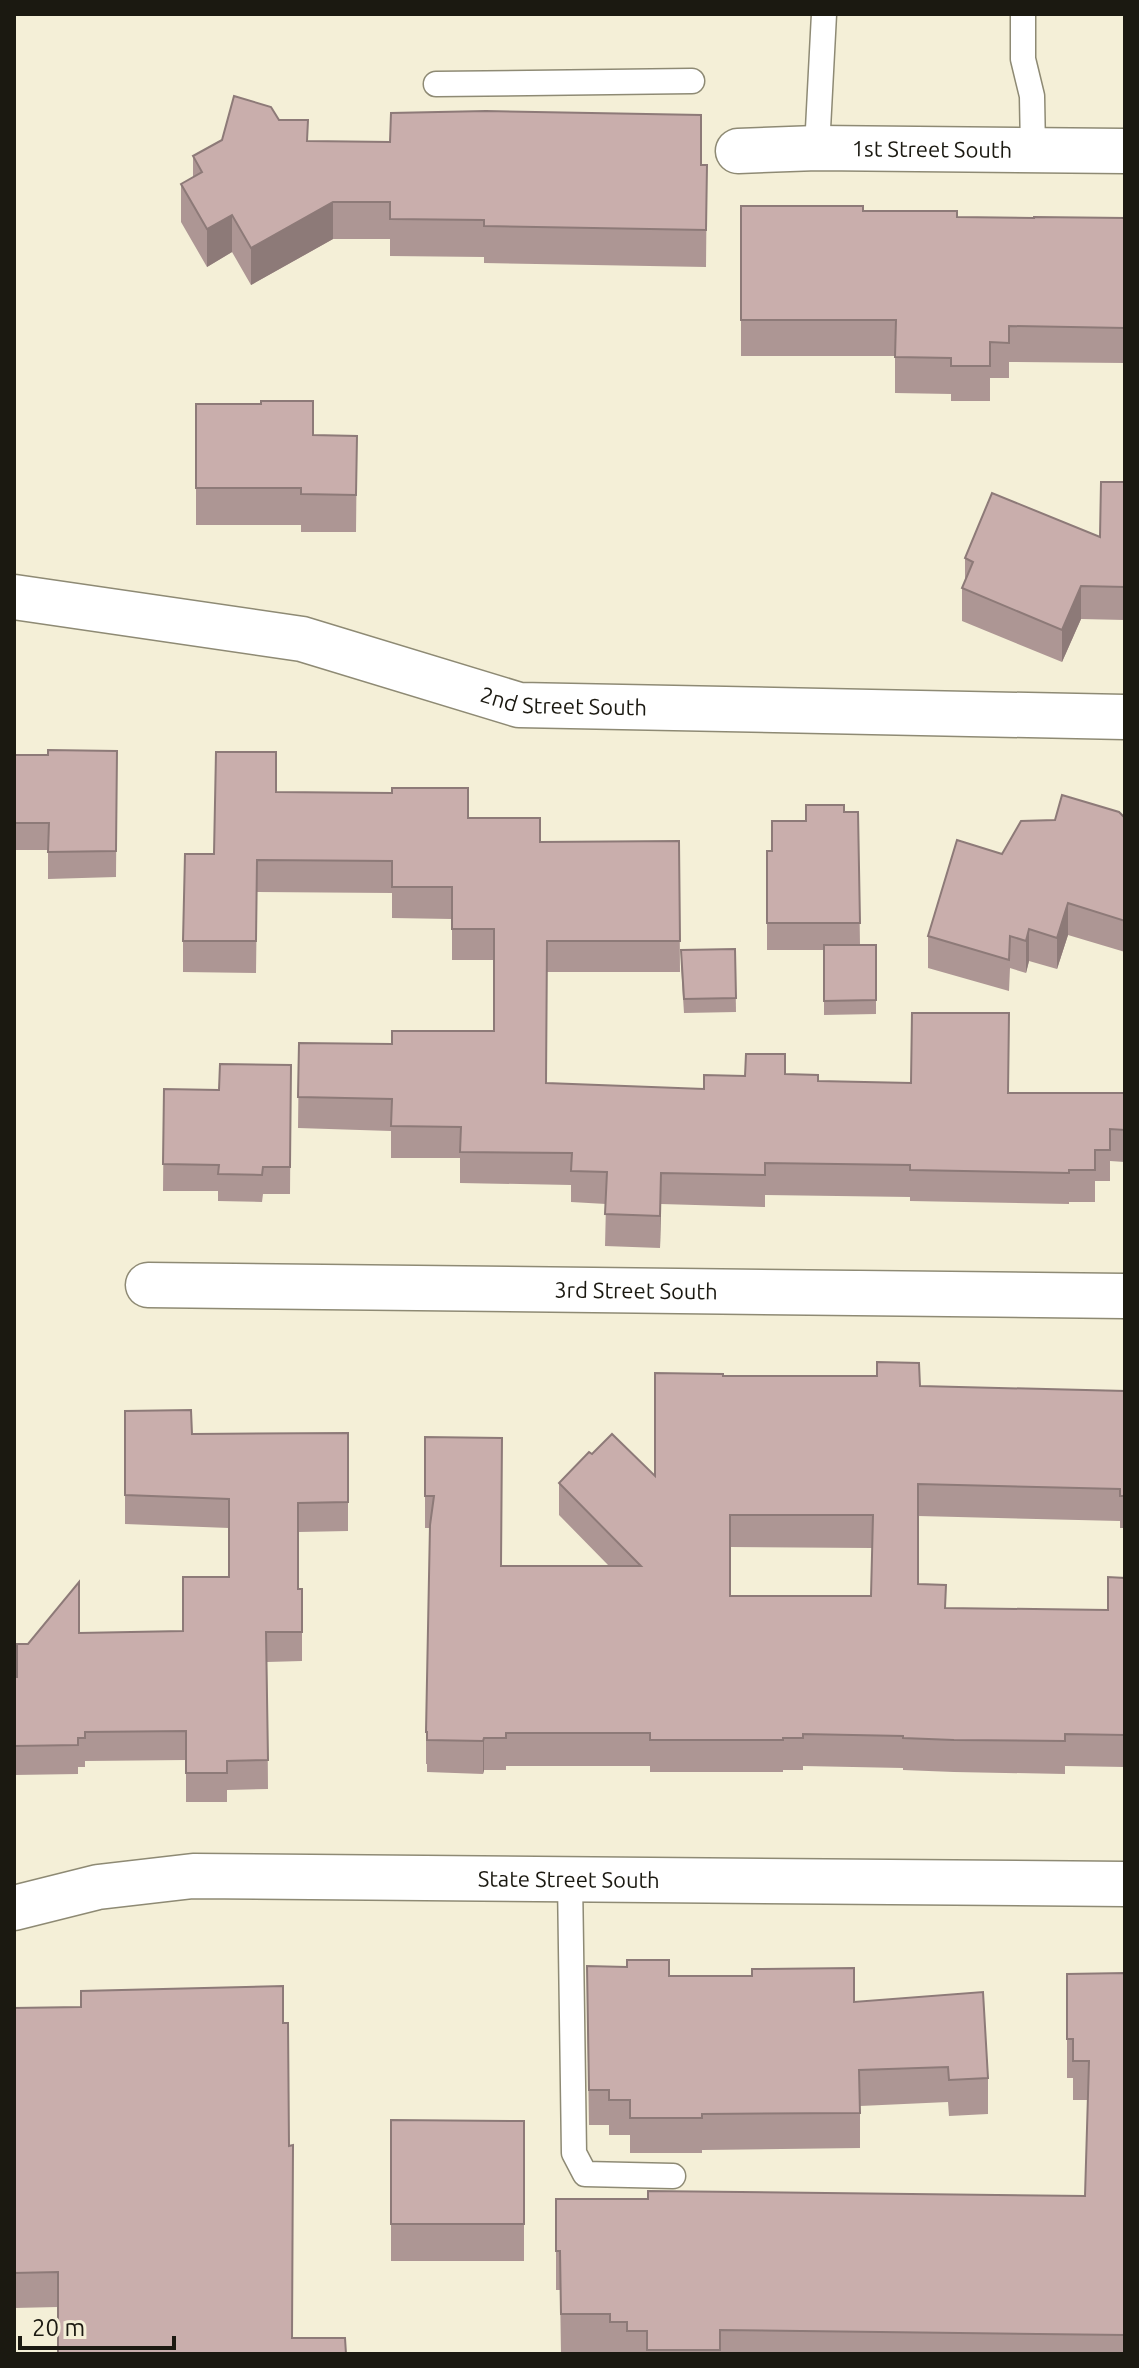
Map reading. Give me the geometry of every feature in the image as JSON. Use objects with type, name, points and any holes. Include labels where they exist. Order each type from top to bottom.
[{"type":"street","name":"1st Street South","points":[[738,151],[817,148],[1125,151]]},
{"type":"street","name":"2nd Street South","points":[[14,597],[302,639],[519,705],[1125,717]]},
{"type":"street","name":"3rd Street South","points":[[148,1285],[1125,1296]]},
{"type":"street","name":"State Street South","points":[[14,1908],[98,1887],[193,1876],[1125,1884]]},
{"type":"lane","points":[[817,148],[824,14]]},
{"type":"lane","points":[[1023,14],[1023,59],[1032,96],[1033,150]]},
{"type":"lane","points":[[436,84],[692,81]]},
{"type":"lane","points":[[570,1879],[574,2153],[585,2174],[673,2176]]},
{"type":"building","points":[[234,96],[271,107],[279,120],[308,120],[307,141],[390,142],[391,113],[486,111],[701,115],[701,165],[707,165],[706,230],[484,226],[484,220],[390,219],[390,202],[333,202],[251,248],[232,215],[207,229],[181,184],[202,172],[193,156],[222,140]]},
{"type":"building","points":[[741,206],[863,206],[863,211],[957,211],[957,217],[1125,218],[1125,328],[1009,326],[1009,343],[990,342],[990,366],[951,366],[951,358],[895,357],[896,320],[741,320]]},
{"type":"building","points":[[261,401],[313,401],[313,435],[357,436],[356,495],[301,494],[301,488],[196,488],[196,404],[261,404]]},
{"type":"building","points":[[1101,482],[1125,482],[1125,587],[1081,586],[1062,630],[962,588],[973,562],[965,558],[992,493],[1100,537]]},
{"type":"building","points":[[48,750],[117,751],[116,851],[48,852],[49,823],[14,823],[14,755],[48,755]]},
{"type":"building","points":[[216,752],[276,752],[276,792],[392,793],[392,788],[468,788],[468,818],[540,818],[540,842],[679,841],[680,941],[547,941],[546,1083],[704,1089],[704,1075],[745,1076],[746,1054],[785,1054],[785,1074],[818,1075],[818,1081],[911,1083],[912,1013],[1009,1013],[1008,1093],[1125,1093],[1125,1130],[1110,1129],[1110,1150],[1095,1150],[1095,1170],[1069,1170],[1069,1173],[910,1170],[910,1165],[765,1163],[765,1175],[661,1173],[660,1216],[605,1214],[607,1172],[571,1171],[572,1153],[460,1152],[461,1127],[391,1126],[392,1099],[298,1097],[299,1043],[392,1044],[392,1031],[494,1031],[494,929],[452,929],[452,887],[392,887],[392,861],[257,860],[256,941],[183,941],[185,854],[214,854]]},
{"type":"building","points":[[1062,795],[1119,812],[1125,818],[1125,921],[1068,903],[1057,938],[1029,929],[1026,941],[1010,936],[1009,960],[928,936],[957,840],[1002,854],[1021,821],[1055,820]]},
{"type":"building","points":[[806,805],[844,805],[844,812],[858,812],[860,923],[767,923],[767,851],[772,851],[772,821],[806,821]]},
{"type":"building","points":[[824,945],[876,945],[876,1000],[824,1001]]},
{"type":"building","points":[[735,949],[736,998],[684,999],[681,950]]},
{"type":"building","points":[[220,1064],[291,1065],[290,1167],[263,1167],[262,1175],[218,1174],[219,1165],[163,1164],[164,1089],[219,1090]]},
{"type":"building","points":[[877,1362],[919,1363],[920,1386],[1125,1391],[1125,1496],[1120,1496],[1120,1489],[918,1484],[918,1584],[946,1585],[945,1608],[1108,1610],[1108,1577],[1125,1578],[1125,1735],[1065,1734],[1065,1741],[803,1734],[803,1738],[783,1740],[650,1740],[650,1733],[506,1733],[506,1738],[484,1738],[483,1741],[427,1740],[430,1525],[434,1496],[425,1496],[425,1437],[502,1438],[501,1566],[641,1566],[559,1483],[612,1434],[655,1476],[655,1373],[877,1376]],"holes":[[[730,1515],[873,1515],[871,1596],[730,1596]]]},
{"type":"building","points":[[191,1410],[192,1434],[348,1433],[348,1502],[298,1503],[298,1589],[302,1589],[302,1632],[266,1632],[268,1760],[227,1761],[227,1773],[186,1773],[186,1731],[85,1732],[85,1738],[78,1738],[78,1745],[14,1746],[17,1644],[28,1644],[79,1582],[79,1633],[183,1631],[183,1577],[229,1577],[229,1499],[125,1495],[125,1411]]},
{"type":"building","points":[[627,1960],[669,1960],[669,1976],[752,1976],[752,1969],[854,1968],[854,2002],[983,1992],[988,2078],[949,2080],[948,2067],[859,2070],[860,2113],[702,2114],[702,2118],[630,2118],[630,2100],[609,2100],[609,2090],[589,2090],[587,1966],[627,1967]]},
{"type":"building","points":[[1125,1973],[1125,2335],[720,2330],[720,2350],[647,2350],[647,2331],[627,2331],[627,2322],[610,2322],[610,2314],[561,2314],[556,2199],[648,2199],[648,2191],[1085,2196],[1089,2061],[1073,2061],[1073,2039],[1067,2039],[1067,1974]]},
{"type":"building","points":[[283,1986],[283,2023],[288,2023],[289,2146],[293,2145],[292,2338],[345,2338],[346,2354],[58,2354],[58,2272],[14,2273],[14,2008],[81,2007],[81,1991]]},
{"type":"building","points":[[391,2120],[524,2121],[524,2224],[391,2224]]}]
